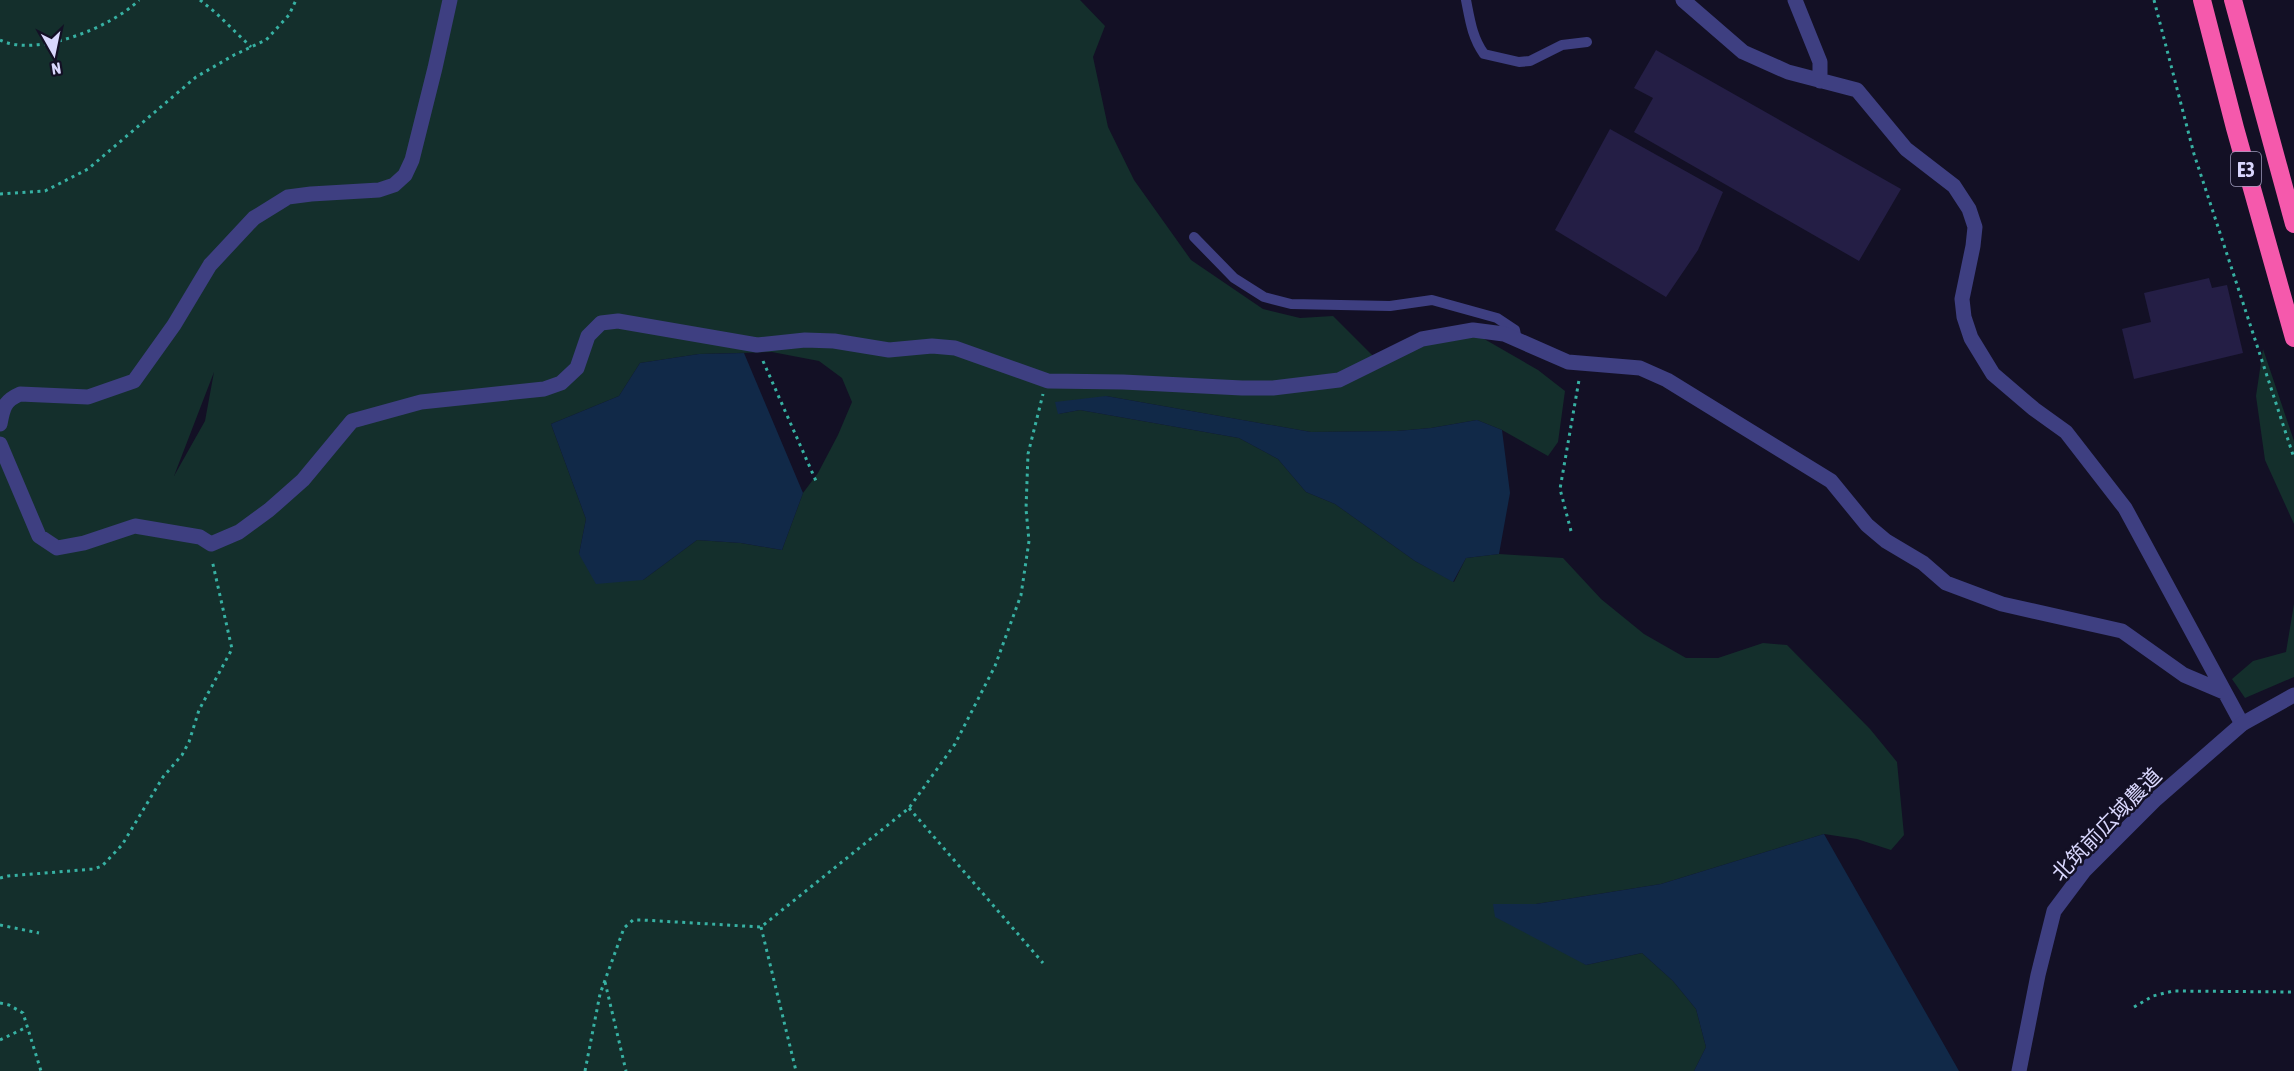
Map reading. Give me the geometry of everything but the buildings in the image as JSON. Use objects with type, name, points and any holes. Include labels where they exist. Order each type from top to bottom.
[{"type":"highway","name":"E3","points":[[2202,0],[2294,338]]},
{"type":"highway","name":"E3","points":[[2233,0],[2294,224]]},
{"type":"street","points":[[0,424],[9,398],[20,394],[88,397],[134,381],[174,325],[210,265],[254,218],[269,207],[288,197],[378,189],[394,185],[405,175],[412,160],[450,0]]},
{"type":"street","points":[[1683,0],[1743,52],[1788,72],[1857,90],[1906,149],[1954,186],[1969,208],[1975,227],[1962,298],[1964,317],[1971,338],[1993,374],[2034,409],[2066,432],[2125,508],[2242,724]]},
{"type":"street","points":[[1795,0],[1820,62],[1820,81]]},
{"type":"street","points":[[0,444],[39,536],[57,548],[84,543],[135,526],[200,537],[212,544],[239,532],[269,510],[303,480],[352,421],[421,402],[544,389],[561,383],[577,368],[588,336],[601,323],[618,321],[757,345],[805,340],[834,341],[889,350],[932,346],[955,348],[1048,381],[1123,381],[1242,388],[1273,388],[1339,380],[1422,339],[1473,330],[1504,334],[1568,362],[1640,368],[1666,380],[1831,481],[1867,525],[1886,542],[1923,563],[1946,583],[2002,604],[2122,631],[2184,675],[2224,692]]},
{"type":"street","name":"北筑前広域農道","points":[[2019,1071],[2038,975],[2054,911],[2084,871],[2156,799],[2242,724],[2294,695]]},
{"type":"lane","points":[[1466,0],[1472,30],[1484,54],[1520,62],[1530,61],[1562,45],[1587,42]]},
{"type":"lane","points":[[1194,237],[1234,278],[1263,297],[1292,304],[1378,306],[1432,300],[1497,318],[1515,330],[1517,340]]},
{"type":"path","points":[[0,40],[9,44],[35,47],[117,19],[139,0]]},
{"type":"path","points":[[200,0],[252,47]]},
{"type":"path","points":[[0,194],[45,191],[88,170],[196,77],[266,40],[289,15],[296,0]]},
{"type":"path","points":[[2154,0],[2194,154],[2294,458]]},
{"type":"path","points":[[757,345],[816,481]]},
{"type":"path","points":[[1571,531],[1560,489],[1581,363]]},
{"type":"path","points":[[585,1071],[600,994],[619,935],[633,920],[761,927],[909,808],[955,744],[995,666],[1021,595],[1029,542],[1026,509],[1028,454],[1048,381]]},
{"type":"path","points":[[0,878],[84,870],[102,866],[122,845],[163,777],[182,754],[189,742],[199,710],[232,649],[210,553],[212,544]]},
{"type":"path","points":[[909,808],[1043,963]]},
{"type":"path","points":[[0,925],[39,933]]},
{"type":"path","points":[[761,927],[796,1071]]},
{"type":"path","points":[[605,980],[626,1071]]},
{"type":"path","points":[[2134,1007],[2153,996],[2173,991],[2294,992]]},
{"type":"path","points":[[0,1003],[23,1013],[41,1071]]},
{"type":"path","points":[[0,1040],[27,1027]]},
{"type":"green space","points":[[0,0],[1080,0],[1105,26],[1093,57],[1108,127],[1134,180],[1191,260],[1263,309],[1300,318],[1333,316],[1376,359],[1434,339],[1479,336],[1538,370],[1565,391],[1558,442],[1548,456],[1502,430],[1477,420],[1397,431],[1311,432],[1106,396],[1058,414],[1080,410],[1239,438],[1278,459],[1306,492],[1335,504],[1415,561],[1454,582],[1466,558],[1499,554],[1563,558],[1601,599],[1644,634],[1686,658],[1718,658],[1763,643],[1787,645],[1870,729],[1897,762],[1904,835],[1891,850],[1857,839],[1824,834],[1661,884],[1536,904],[1494,904],[1586,965],[1642,953],[1673,981],[1696,1009],[1706,1047],[1694,1071],[0,1071]],"holes":[[[772,352],[819,361],[842,378],[852,402],[818,473],[803,493],[782,550],[741,543],[697,540],[643,580],[579,554],[586,519],[551,424],[619,396],[640,363],[699,354]],[[214,372],[205,421],[174,476]]]},
{"type":"green space","points":[[2263,349],[2294,441],[2294,524],[2265,460],[2256,396]]},
{"type":"green space","points":[[2294,604],[2294,677],[2245,698],[2232,679],[2253,661],[2286,652]]},
{"type":"water","points":[[744,353],[803,493],[782,550],[741,543],[697,540],[643,580],[596,584],[579,554],[586,519],[551,424],[619,396],[640,363],[699,354]]},
{"type":"water","points":[[1106,396],[1311,432],[1397,431],[1477,420],[1502,430],[1510,493],[1499,554],[1466,558],[1453,582],[1415,561],[1335,504],[1306,492],[1278,459],[1239,438],[1080,410],[1058,414],[1055,402]]},
{"type":"water","points":[[1824,834],[1959,1071],[1694,1071],[1706,1047],[1696,1009],[1673,981],[1642,953],[1586,965],[1495,917],[1493,904],[1536,904],[1661,884]]}]
